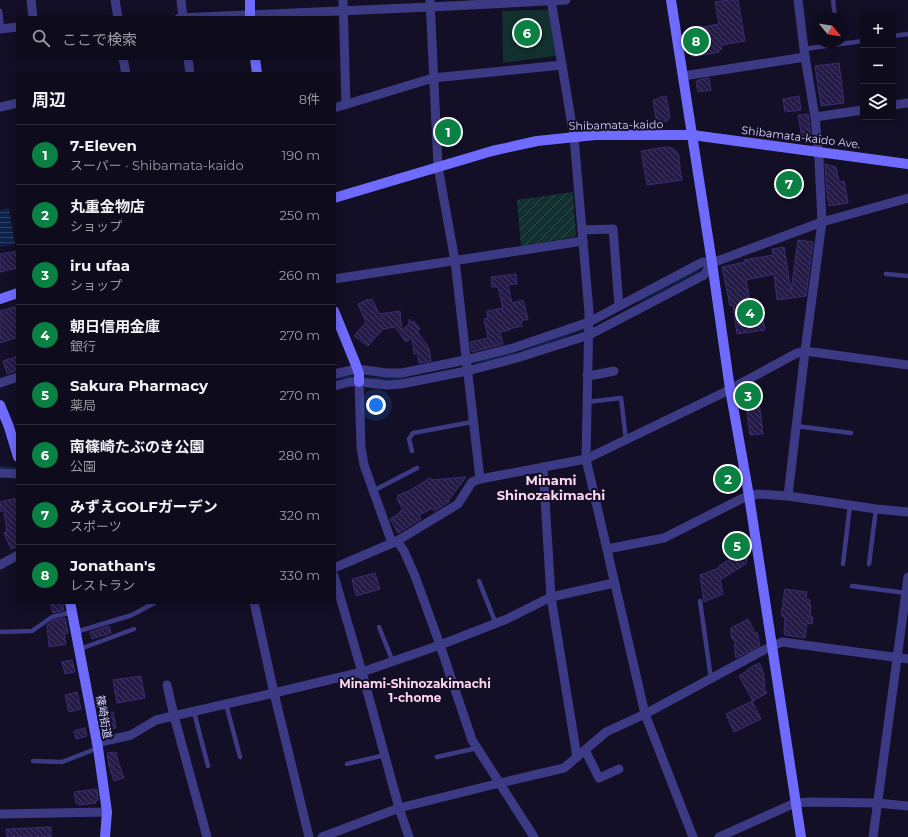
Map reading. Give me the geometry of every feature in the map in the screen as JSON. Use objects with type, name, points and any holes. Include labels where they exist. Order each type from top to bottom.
[{"type":"street","points":[[30,0],[33,16]]},
{"type":"street","points":[[115,0],[118,16]]},
{"type":"street","points":[[181,0],[182,16]]},
{"type":"street","points":[[250,0],[250,16],[430,4],[566,0]]},
{"type":"street","points":[[343,0],[346,104]]},
{"type":"street","points":[[671,0],[730,389],[749,496],[801,837]]},
{"type":"street","points":[[788,496],[822,222],[815,117],[804,53],[798,0]]},
{"type":"street","points":[[552,1],[574,137],[583,241],[589,322],[586,459],[645,714],[693,837]]},
{"type":"street","points":[[430,4],[438,167],[455,261],[472,422],[480,479]]},
{"type":"street","points":[[1,29],[16,27]]},
{"type":"street","points":[[683,76],[804,53]]},
{"type":"street","points":[[123,60],[126,72]]},
{"type":"street","points":[[188,60],[190,72]]},
{"type":"street","points":[[255,60],[257,72]]},
{"type":"street","points":[[336,107],[433,78],[562,65]]},
{"type":"street","points":[[0,107],[16,103]]},
{"type":"street","points":[[896,105],[908,103]]},
{"type":"street","points":[[815,117],[860,110]]},
{"type":"street","name":"Shibamata-kaido","points":[[336,197],[499,149],[536,141],[595,135],[692,135]]},
{"type":"street","name":"Shibamata-kaido Ave.","points":[[692,135],[908,164]]},
{"type":"street","points":[[336,374],[358,376],[402,372],[465,360],[513,348],[589,322],[703,262],[712,263],[822,222],[908,198]]},
{"type":"street","points":[[582,230],[613,229],[619,306]]},
{"type":"street","points":[[336,279],[583,241]]},
{"type":"street","points":[[358,376],[387,385],[401,384],[467,371],[516,358],[589,335],[704,275],[712,263]]},
{"type":"street","points":[[0,298],[16,294]]},
{"type":"street","points":[[336,316],[356,364],[358,376],[361,448],[364,464],[373,491],[394,542],[404,551],[415,576],[472,740],[534,837]]},
{"type":"street","points":[[336,567],[394,542],[458,504],[472,482],[480,479],[586,459],[730,389],[805,350],[908,365]]},
{"type":"street","points":[[587,375],[614,371]]},
{"type":"street","points":[[336,386],[350,382],[358,376]]},
{"type":"street","points":[[0,383],[16,378]]},
{"type":"street","points":[[0,405],[16,450]]},
{"type":"street","points":[[542,467],[551,597],[577,757]]},
{"type":"street","points":[[0,473],[16,474]]},
{"type":"street","points":[[607,549],[664,538],[749,496],[758,494],[788,496],[876,509],[908,512]]},
{"type":"street","points":[[0,564],[16,556]]},
{"type":"street","points":[[873,837],[908,577]]},
{"type":"street","points":[[336,583],[399,808],[409,837]]},
{"type":"street","points":[[97,746],[131,735],[156,720],[362,672],[496,624],[551,597],[614,583]]},
{"type":"street","points":[[254,604],[274,693],[309,837]]},
{"type":"street","name":"篠崎街道","points":[[71,607],[80,649],[107,812],[105,837]]},
{"type":"street","points":[[322,837],[399,808],[564,768],[606,732],[645,714],[782,642],[908,659]]},
{"type":"street","points":[[167,685],[207,837]]},
{"type":"street","points":[[585,750],[599,778],[619,769]]},
{"type":"street","points":[[719,837],[795,803],[877,803],[908,806]]},
{"type":"street","points":[[0,814],[107,812]]},
{"type":"lane","points":[[833,0],[834,12]]},
{"type":"lane","points":[[0,11],[1,29]]},
{"type":"lane","points":[[896,36],[908,34]]},
{"type":"lane","points":[[848,42],[860,41]]},
{"type":"lane","points":[[804,53],[821,48]]},
{"type":"lane","points":[[886,274],[908,276]]},
{"type":"lane","points":[[587,402],[621,398],[626,440]]},
{"type":"lane","points":[[412,451],[409,439],[413,433],[472,422]]},
{"type":"lane","points":[[796,426],[851,433]]},
{"type":"lane","points":[[373,491],[417,468]]},
{"type":"lane","points":[[843,564],[850,505]]},
{"type":"lane","points":[[869,564],[876,509]]},
{"type":"lane","points":[[479,581],[496,624]]},
{"type":"lane","points":[[852,586],[906,593]]},
{"type":"lane","points":[[700,601],[711,679]]},
{"type":"lane","points":[[76,632],[132,615],[152,604]]},
{"type":"lane","points":[[0,632],[32,631],[52,617],[71,607]]},
{"type":"lane","points":[[379,627],[393,662]]},
{"type":"lane","points":[[80,649],[134,629]]},
{"type":"lane","points":[[226,704],[240,758]]},
{"type":"lane","points":[[194,712],[208,766]]},
{"type":"lane","points":[[33,761],[62,762],[97,746]]},
{"type":"lane","points":[[437,757],[477,748]]},
{"type":"lane","points":[[347,764],[385,756]]},
{"type":"green space","points":[[548,10],[556,56],[503,63],[502,11]]},
{"type":"green space","points":[[573,192],[576,234],[574,237],[521,246],[517,200]]},
{"type":"water","points":[[9,208],[15,244],[0,247],[0,210]]},
{"type":"building","points":[[738,0],[745,41],[721,45],[722,49],[718,50],[719,52],[692,57],[687,30],[719,24],[715,2]]},
{"type":"building","points":[[839,63],[844,103],[821,106],[815,66]]},
{"type":"building","points":[[709,78],[711,90],[698,92],[696,82],[698,80]]},
{"type":"building","points":[[666,96],[670,117],[667,121],[657,123],[653,100]]},
{"type":"building","points":[[799,96],[801,110],[785,112],[783,99]]},
{"type":"building","points":[[808,114],[811,138],[802,137],[798,115]]},
{"type":"building","points":[[666,147],[672,148],[679,156],[682,180],[647,185],[641,151]]},
{"type":"building","points":[[825,164],[836,167],[839,182],[844,181],[848,203],[829,206]]},
{"type":"building","points":[[798,240],[813,242],[806,296],[777,300],[774,274],[746,280],[751,307],[761,306],[765,330],[737,334],[733,305],[730,306],[722,267],[745,262],[744,260],[773,255],[772,249],[784,247],[791,291]]},
{"type":"building","points":[[16,251],[16,268],[0,272],[0,254]]},
{"type":"building","points":[[516,274],[517,284],[508,285],[512,303],[523,300],[528,319],[521,321],[522,326],[500,332],[503,344],[472,352],[470,342],[488,338],[484,319],[488,318],[487,311],[503,308],[498,287],[492,287],[491,277]]},
{"type":"building","points":[[368,299],[368,301],[372,299],[379,314],[400,311],[402,330],[409,324],[409,319],[411,323],[414,321],[420,329],[417,331],[429,348],[431,361],[419,363],[417,353],[414,354],[412,338],[406,342],[395,327],[383,329],[368,346],[354,336],[366,322],[358,304]]},
{"type":"building","points":[[16,307],[16,338],[0,343],[0,311]]},
{"type":"building","points":[[16,357],[16,371],[7,374],[3,361]]},
{"type":"building","points":[[745,394],[758,395],[763,434],[750,435]]},
{"type":"building","points":[[733,472],[735,486],[718,489],[716,474]]},
{"type":"building","points":[[466,477],[448,501],[449,502],[434,511],[433,508],[419,515],[421,519],[398,533],[390,519],[403,510],[397,496],[407,492],[430,478],[431,480]]},
{"type":"building","points":[[16,498],[16,547],[11,549],[4,533],[7,532],[4,511],[0,511],[0,502]]},
{"type":"building","points":[[746,550],[747,563],[720,580],[723,594],[704,602],[700,575],[719,568],[719,566]]},
{"type":"building","points":[[375,573],[380,589],[356,596],[352,579]]},
{"type":"building","points":[[785,589],[807,592],[806,599],[810,600],[811,606],[810,616],[813,617],[812,624],[807,623],[805,638],[785,635],[785,617],[782,616],[781,610],[783,606]]},
{"type":"building","points":[[51,604],[62,604],[64,610],[53,613]]},
{"type":"building","points":[[65,618],[68,633],[64,634],[66,644],[49,647],[47,625],[54,620]]},
{"type":"building","points":[[748,619],[755,633],[757,632],[760,646],[736,658],[734,645],[736,644],[731,636],[731,628]]},
{"type":"building","points":[[109,626],[111,633],[92,639],[90,632]]},
{"type":"building","points":[[72,660],[75,672],[65,674],[62,662]]},
{"type":"building","points":[[759,663],[763,670],[765,682],[764,688],[767,693],[753,701],[739,676]]},
{"type":"building","points":[[141,676],[145,698],[117,703],[113,680]]},
{"type":"building","points":[[77,692],[81,709],[69,712],[65,695]]},
{"type":"building","points":[[752,701],[761,719],[734,732],[726,714]]},
{"type":"building","points":[[113,712],[116,728],[103,730],[100,714]]},
{"type":"building","points":[[85,728],[87,736],[76,739],[74,731]]},
{"type":"building","points":[[116,752],[124,778],[114,781],[107,753]]},
{"type":"building","points":[[97,789],[98,800],[95,801],[96,803],[79,805],[79,803],[76,803],[74,792]]},
{"type":"building","points":[[51,827],[51,837],[7,837],[6,829]]},
{"type":"waterway","points":[[639,301],[698,271]]},
{"type":"waterway","points":[[522,352],[582,329]]},
{"type":"waterway","points":[[469,363],[515,354]]},
{"type":"waterway","points":[[336,378],[341,377],[353,378]]},
{"type":"waterway","points":[[361,378],[395,379],[403,377]]},
{"type":"waterway","points":[[0,467],[16,469]]},
{"type":"place","name":"南篠崎たぶのき公園","points":[[527,33]]},
{"type":"place","name":"Jonathan's","points":[[696,41]]},
{"type":"place","name":"7-Eleven","points":[[448,132]]},
{"type":"place","name":"みずえGOLFガーデン","points":[[789,184]]},
{"type":"place","name":"朝日信用金庫","points":[[750,313]]},
{"type":"place","name":"iru ufaa","points":[[748,396]]},
{"type":"place","name":"丸重金物店","points":[[728,479]]},
{"type":"place","name":"Sakura Pharmacy","points":[[737,546]]},
{"type":"district","name":"Minami Shinozakimachi","points":[[551,488]]},
{"type":"district","name":"Minami-Shinozakimachi 1-chome","points":[[415,691]]}]
